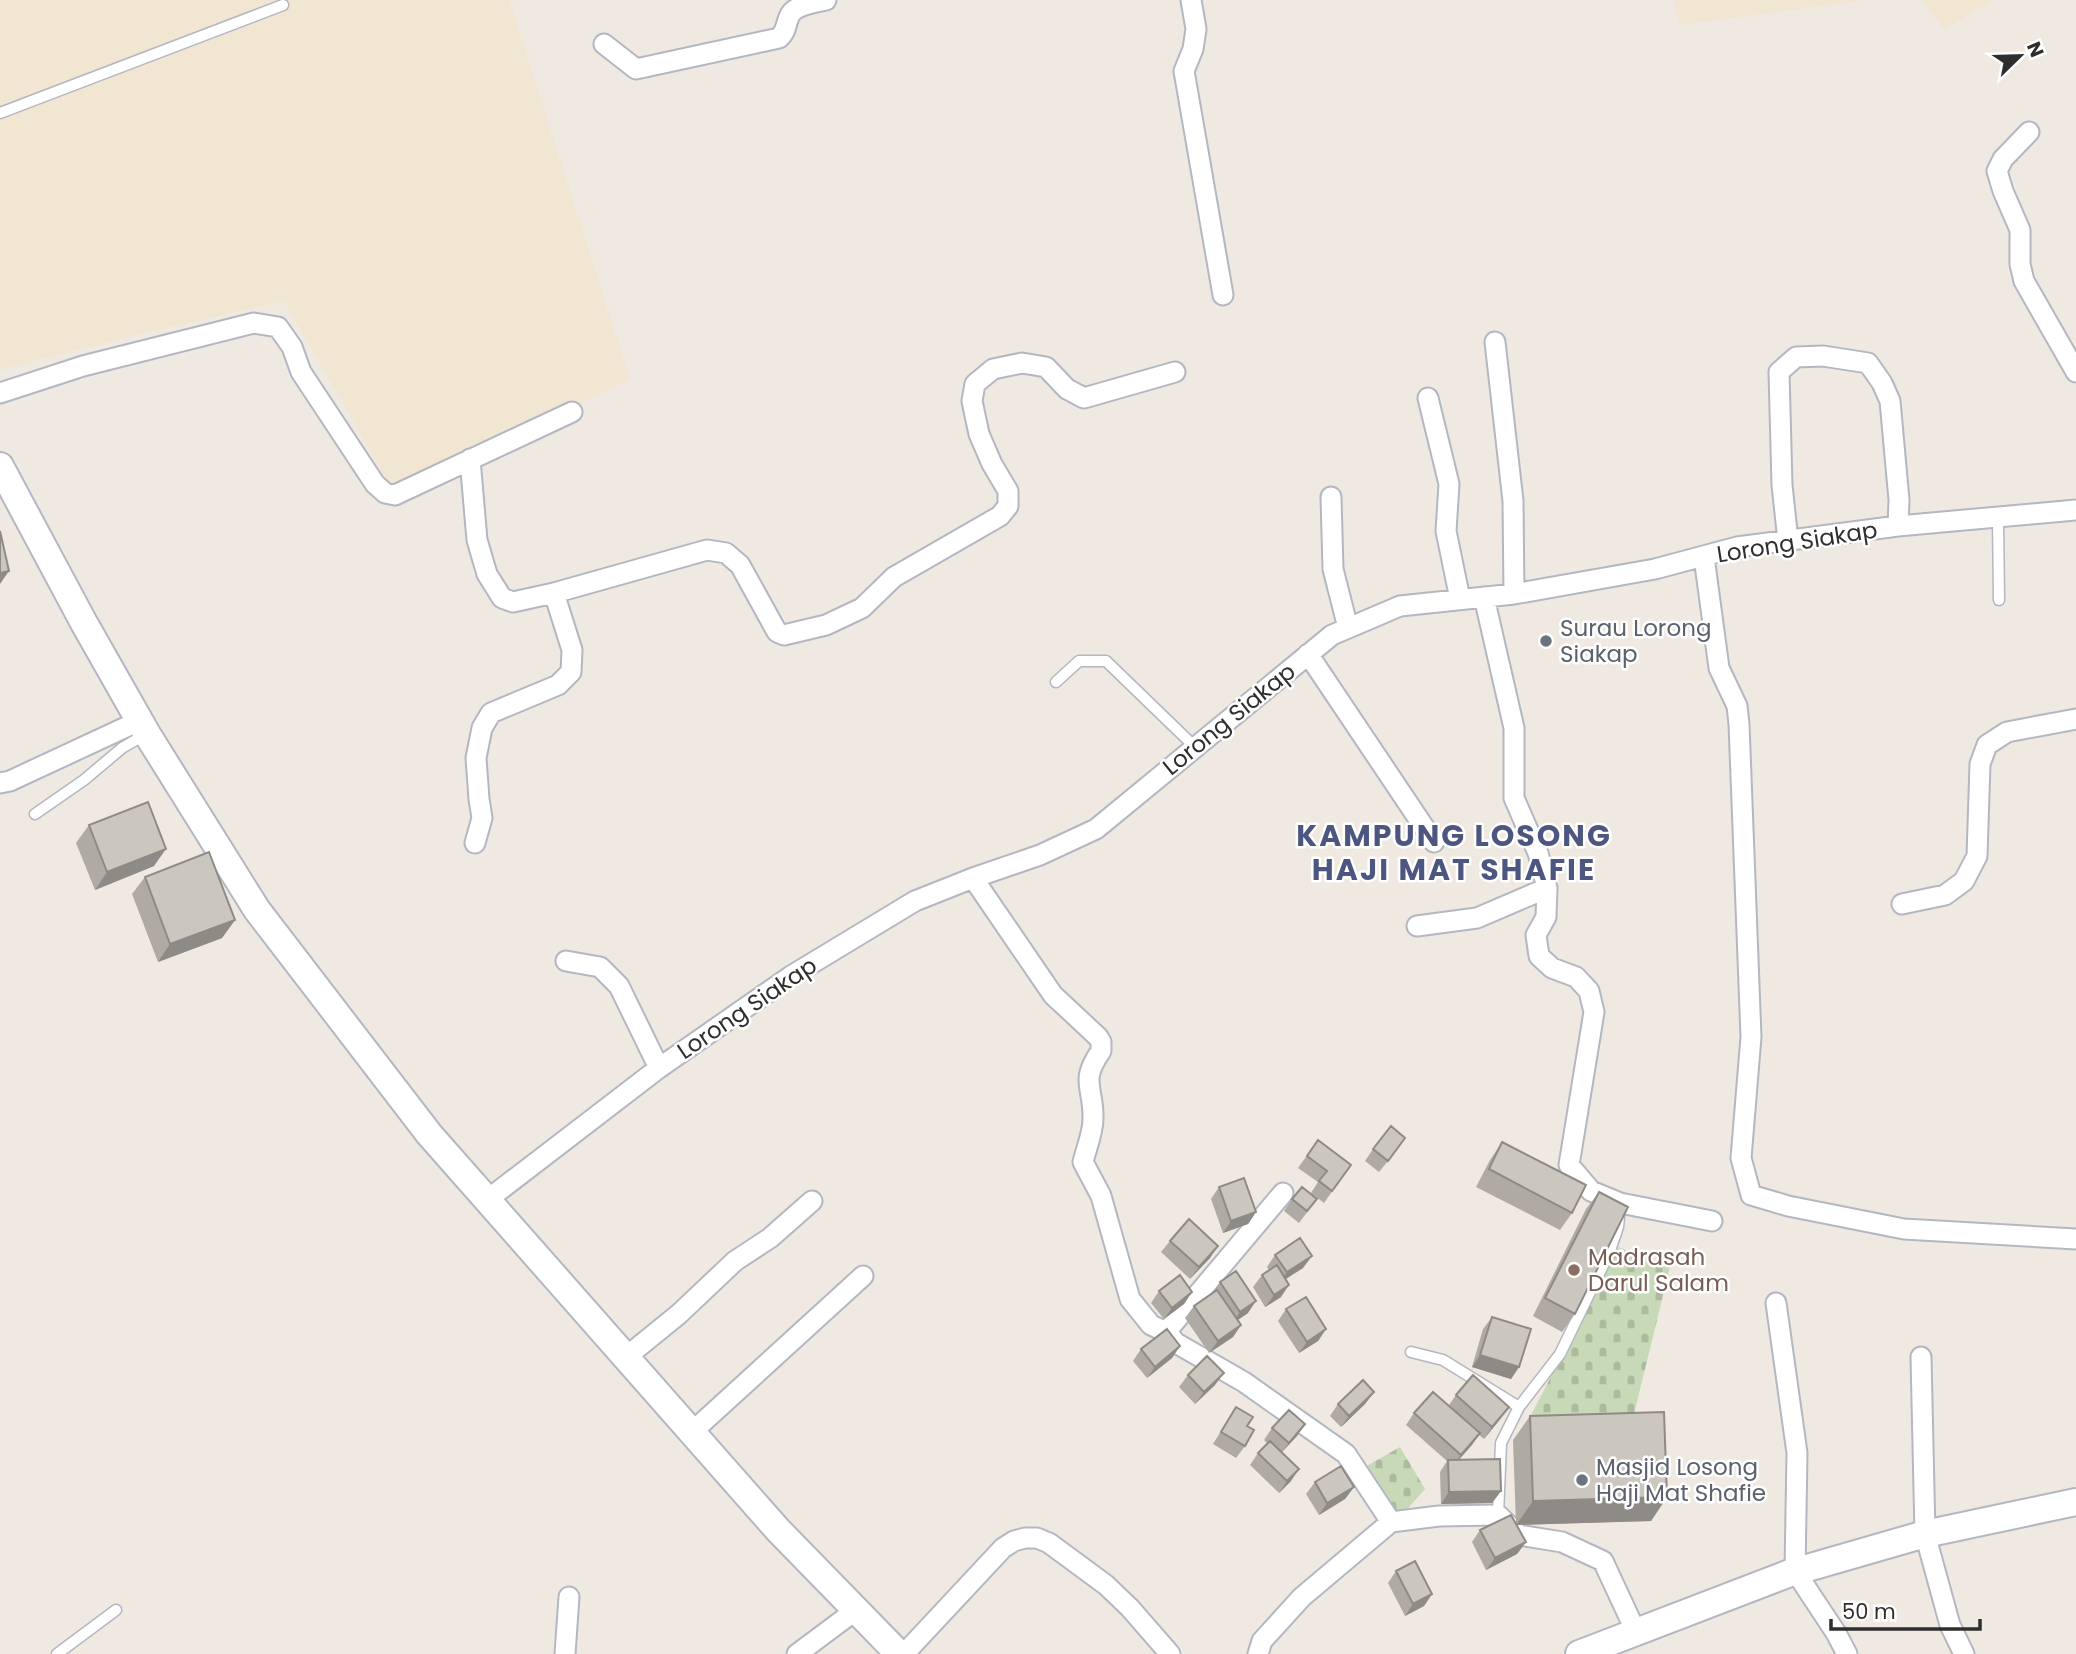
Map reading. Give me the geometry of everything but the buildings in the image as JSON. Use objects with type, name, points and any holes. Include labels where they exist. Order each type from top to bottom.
[{"type":"street","points":[[604,44],[636,69],[779,38],[785,33],[793,10],[826,0]]},
{"type":"street","points":[[1191,0],[1196,38],[1184,71],[1223,295]]},
{"type":"street","points":[[2029,132],[2003,159],[1997,171],[2020,230],[2020,264],[2024,281],[2076,372]]},
{"type":"street","points":[[0,393],[83,366],[254,323],[278,327],[292,347],[301,372],[375,484],[385,493],[395,495],[572,411]]},
{"type":"street","points":[[1495,342],[1513,501],[1514,594]]},
{"type":"street","points":[[1788,541],[1782,485],[1779,372],[1796,356],[1824,356],[1868,363],[1882,383],[1889,401],[1899,500],[1898,526]]},
{"type":"street","points":[[470,459],[477,540],[487,574],[502,598],[513,602],[554,593],[707,550],[726,553],[740,565],[777,632],[784,635],[826,625],[862,608],[894,577],[1000,516],[1008,506],[1008,491],[979,434],[972,401],[975,384],[993,369],[1022,363],[1046,367],[1067,389],[1084,398],[1175,372]]},
{"type":"street","points":[[1429,398],[1449,484],[1446,531],[1460,599]]},
{"type":"street","points":[[0,466],[83,623],[143,727],[257,910],[429,1134],[779,1530],[856,1609],[902,1654],[1003,1548],[1014,1541],[1037,1538],[1049,1543],[1106,1586],[1130,1608],[1170,1654]]},
{"type":"street","points":[[1331,498],[1333,569],[1348,628]]},
{"type":"street","name":"Lorong Siakap","points":[[487,1200],[659,1068],[802,969],[915,901],[1040,855],[1096,829],[1308,654],[1332,635],[1348,628],[1400,606],[1514,594],[1655,569],[1737,547],[1898,526],[2076,510]]},
{"type":"street","points":[[1704,557],[1719,668],[1737,706],[1739,724],[1751,1037],[1741,1158],[1751,1195],[1788,1206],[1904,1229],[2076,1239]]},
{"type":"street","points":[[475,843],[482,818],[476,758],[482,728],[491,713],[558,685],[571,672],[572,650],[554,593]]},
{"type":"street","points":[[1484,597],[1514,728],[1514,798],[1538,853],[1547,888],[1546,917],[1536,935],[1539,956],[1552,968],[1576,977],[1589,991],[1594,1012],[1569,1164],[1591,1191],[1620,1203],[1712,1221]]},
{"type":"street","points":[[1308,654],[1434,842]]},
{"type":"street","points":[[1902,904],[1945,895],[1964,881],[1977,856],[1980,764],[1987,745],[2007,732],[2076,719]]},
{"type":"street","points":[[0,783],[143,727]]},
{"type":"street","points":[[973,878],[1053,995],[1101,1042],[1101,1051],[1091,1066],[1088,1085],[1093,1120],[1083,1162],[1101,1196],[1130,1299],[1151,1325],[1166,1332],[1176,1343],[1244,1382],[1346,1454],[1391,1522]]},
{"type":"street","points":[[1417,926],[1477,918],[1547,888]]},
{"type":"street","points":[[566,961],[600,967],[619,986],[659,1068]]},
{"type":"street","points":[[1166,1332],[1283,1194]]},
{"type":"street","points":[[626,1357],[679,1314],[735,1261],[770,1238],[812,1201]]},
{"type":"street","points":[[692,1432],[863,1276]]},
{"type":"street","points":[[1776,1303],[1797,1454],[1795,1571],[1847,1654]]},
{"type":"street","points":[[1921,1357],[1925,1534],[1950,1625],[1964,1654]]},
{"type":"street","points":[[1579,1654],[1795,1571],[1925,1534],[2076,1502]]},
{"type":"street","points":[[1258,1654],[1262,1641],[1302,1597],[1391,1522],[1439,1516],[1498,1515],[1519,1535],[1562,1542],[1603,1561],[1636,1632]]},
{"type":"street","points":[[565,1654],[569,1597]]},
{"type":"street","points":[[797,1654],[856,1609]]},
{"type":"lane","points":[[0,113],[283,5]]},
{"type":"lane","points":[[1998,518],[1999,600]]},
{"type":"lane","points":[[1056,682],[1079,661],[1106,661],[1195,747]]},
{"type":"lane","points":[[35,814],[84,779],[143,727]]},
{"type":"lane","points":[[1498,1515],[1501,1443],[1518,1407],[1560,1354],[1584,1306],[1609,1253],[1618,1227],[1620,1203]]},
{"type":"lane","points":[[1411,1352],[1443,1360],[1518,1407]]},
{"type":"lane","points":[[57,1654],[116,1610]]},
{"type":"shaded area","points":[[0,0],[509,0],[630,380],[393,490],[284,301],[0,370]]},
{"type":"shaded area","points":[[1674,0],[1865,0],[1680,25]]},
{"type":"shaded area","points":[[1922,0],[1993,0],[1944,29]]},
{"type":"green space","points":[[1618,1247],[1670,1267],[1633,1418],[1530,1417]]},
{"type":"green space","points":[[1400,1447],[1425,1489],[1402,1515],[1386,1505],[1363,1468]]},
{"type":"place","name":"Surau Lorong Siakap","points":[[1546,641]]},
{"type":"place","name":"Madrasah Darul Salam","points":[[1574,1270]]},
{"type":"place","name":"Masjid Losong Haji Mat Shafie","points":[[1582,1480]]},
{"type":"district","name":"KAMPUNG LOSONG HAJI MAT SHAFIE","points":[[1454,853]]}]
